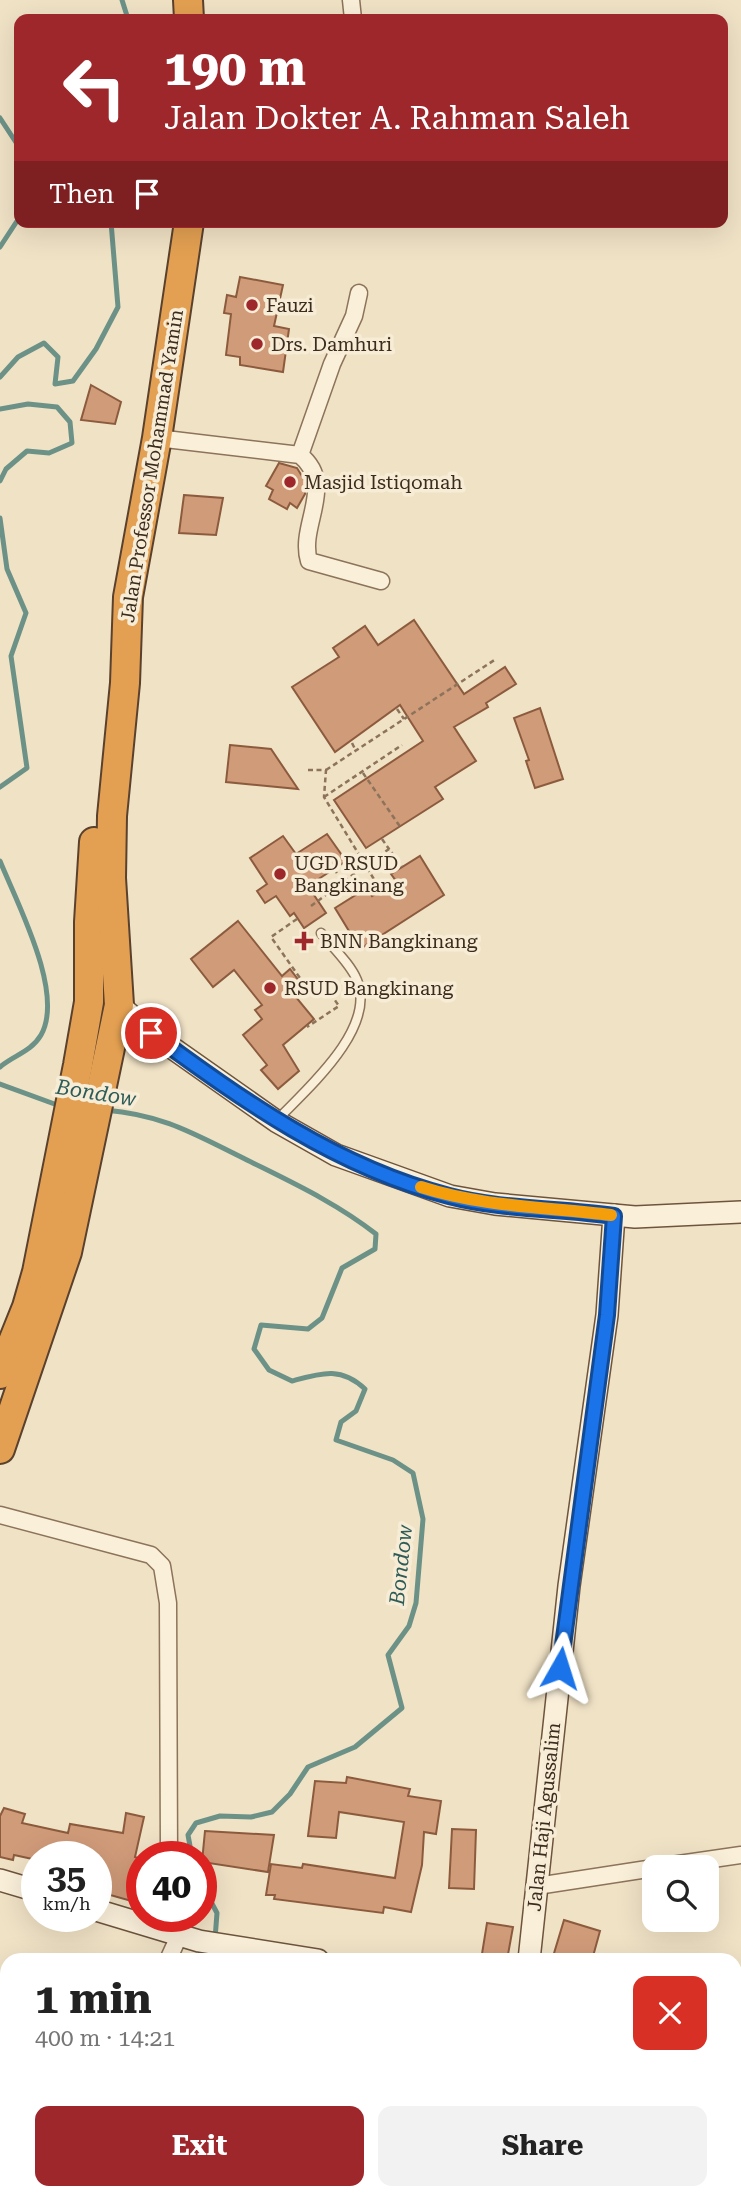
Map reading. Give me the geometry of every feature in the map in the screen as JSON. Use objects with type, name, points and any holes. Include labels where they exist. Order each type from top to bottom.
[{"type":"highway","name":"Jalan Professor Mohammad Yamin","points":[[0,1449],[66,1252],[92,1136],[89,922],[106,690],[118,588],[176,228]]},
{"type":"highway","name":"Jalan Professor Mohammad Yamin","points":[[0,1374],[37,1272],[64,1131],[91,1070],[112,1038],[119,1005],[111,878],[112,816],[125,683],[128,597],[157,438],[188,228]]},
{"type":"street","points":[[300,456],[332,364],[354,316],[359,293]]},
{"type":"street","points":[[157,438],[300,456],[317,481],[309,561],[381,581]]},
{"type":"street","points":[[119,1005],[151,1033],[276,1121],[336,1155],[450,1196],[495,1205],[614,1216],[741,1212]]},
{"type":"street","points":[[112,1038],[151,1033]]},
{"type":"street","name":"Jalan Haji Agussalim","points":[[530,1953],[569,1586],[607,1315],[614,1216]]},
{"type":"street","points":[[0,1514],[151,1555],[162,1566],[168,1603],[169,1841]]},
{"type":"street","points":[[719,1858],[741,1855]]},
{"type":"street","points":[[537,1886],[642,1870]]},
{"type":"street","points":[[0,1880],[21,1886]]},
{"type":"street","points":[[172,1953],[183,1932]]},
{"type":"street","points":[[187,1932],[226,1946],[272,1953]]},
{"type":"lane","points":[[276,1121],[344,1047],[357,1019],[360,991],[356,978],[321,933]]},
{"type":"path","points":[[309,770],[326,770],[496,659]]},
{"type":"path","points":[[397,709],[404,719]]},
{"type":"path","points":[[352,743],[356,751]]},
{"type":"path","points":[[324,797],[402,745]]},
{"type":"path","points":[[326,770],[324,797],[375,881]]},
{"type":"path","points":[[363,772],[401,828]]},
{"type":"path","points":[[382,839],[402,867]]},
{"type":"path","points":[[310,906],[389,849]]},
{"type":"path","points":[[334,869],[353,896]]},
{"type":"path","points":[[297,919],[271,937],[312,995],[325,986],[339,1006],[307,1027]]},
{"type":"building","points":[[240,277],[283,285],[274,326],[289,329],[283,372],[240,365],[240,357],[226,355],[231,314],[224,313],[227,295],[236,297]]},
{"type":"building","points":[[91,385],[121,402],[115,424],[81,420]]},
{"type":"building","name":"Masjid Istiqomah","points":[[279,463],[297,468],[305,481],[305,494],[297,508],[290,503],[287,509],[269,499],[273,490],[266,486]]},
{"type":"building","points":[[184,495],[223,498],[216,535],[179,533]]},
{"type":"building","points":[[414,620],[464,694],[505,667],[516,684],[486,703],[488,707],[454,727],[476,761],[435,787],[443,799],[366,848],[334,800],[423,741],[400,705],[335,752],[292,687],[339,657],[333,648],[365,626],[378,645]]},
{"type":"building","points":[[540,708],[563,779],[535,788],[526,761],[529,760],[514,718]]},
{"type":"building","points":[[230,745],[271,749],[298,789],[226,782]]},
{"type":"building","name":"UGD RSUD Bangkinang","points":[[327,834],[346,861],[308,886],[326,913],[304,928],[294,913],[290,916],[276,896],[265,903],[257,891],[267,884],[250,858],[283,836],[296,854]]},
{"type":"building","points":[[420,856],[444,895],[360,949],[335,908],[367,888],[372,896],[396,881],[391,874]]},
{"type":"building","name":"RSUD Bangkinang","points":[[238,921],[282,976],[290,969],[300,982],[290,990],[314,1019],[283,1045],[299,1071],[278,1089],[261,1070],[267,1065],[243,1035],[262,1019],[255,1010],[262,1005],[234,970],[213,987],[191,959]]},
{"type":"building","points":[[347,1777],[410,1789],[408,1796],[441,1801],[436,1834],[424,1832],[422,1865],[411,1912],[384,1907],[383,1913],[274,1899],[275,1895],[266,1895],[271,1864],[302,1868],[303,1864],[395,1878],[404,1822],[339,1812],[336,1838],[308,1836],[315,1781],[346,1783]]},
{"type":"building","points":[[4,1808],[25,1814],[22,1823],[68,1833],[70,1824],[123,1833],[126,1813],[144,1817],[139,1841],[126,1841],[126,1899],[112,1896],[112,1841],[21,1841],[21,1857],[14,1855],[13,1860],[0,1857],[0,1816]]},
{"type":"building","points":[[452,1829],[476,1830],[474,1889],[449,1888]]},
{"type":"building","points":[[205,1831],[274,1835],[268,1872],[217,1864],[217,1841],[204,1841]]},
{"type":"building","points":[[564,1920],[600,1931],[594,1953],[554,1953]]},
{"type":"building","points":[[487,1923],[513,1927],[508,1953],[482,1953]]},
{"type":"waterway","name":"Bondow","points":[[122,0],[126,14]]},
{"type":"waterway","name":"Bondow","points":[[0,118],[14,139]]},
{"type":"waterway","name":"Bondow","points":[[0,247],[14,226]]},
{"type":"waterway","name":"Bondow","points":[[0,377],[18,357],[44,343],[58,357],[55,384],[73,381],[96,349],[118,307],[111,228]]},
{"type":"waterway","name":"Bondow","points":[[0,409],[28,404],[57,407],[70,422],[72,443],[49,453],[27,451],[6,469],[0,481]]},
{"type":"waterway","name":"Bondow","points":[[0,518],[7,569],[26,613],[11,656],[27,768],[0,787]]},
{"type":"waterway","name":"Bondow","points":[[0,861],[36,948],[47,996],[47,1017],[41,1035],[27,1049],[0,1067]]},
{"type":"waterway","name":"Bondow","points":[[0,1084],[60,1106]]},
{"type":"waterway","name":"Bondow","points":[[105,1110],[145,1116],[194,1134],[312,1193],[376,1234],[375,1249],[342,1268],[322,1318],[308,1329],[261,1325],[254,1349],[269,1370],[292,1381],[330,1373],[348,1377],[365,1389],[356,1411],[341,1422],[336,1440],[393,1460],[413,1473],[423,1519],[416,1603],[409,1626],[388,1655],[402,1708],[355,1747],[308,1767],[290,1794],[272,1812],[251,1817],[220,1816],[196,1823],[188,1835],[189,1841]]},
{"type":"waterway","name":"Bondow","points":[[215,1939],[216,1932]]},
{"type":"slow traffic","points":[[421,1187],[495,1205],[611,1215]]},
{"type":"place","name":"Fauzi","points":[[252,305]]},
{"type":"place","name":"Drs. Damhuri","points":[[257,344]]},
{"type":"place","name":"Masjid Istiqomah","points":[[290,482]]},
{"type":"place","name":"UGD RSUD Bangkinang","points":[[280,874]]},
{"type":"place","name":"BNN Bangkinang","points":[[304,941]]},
{"type":"place","name":"RSUD Bangkinang","points":[[270,988]]},
{"type":"route","points":[[151,1033],[242,1100],[276,1121],[336,1155],[385,1175],[450,1196],[495,1205],[614,1216],[607,1315],[560,1668]]}]
